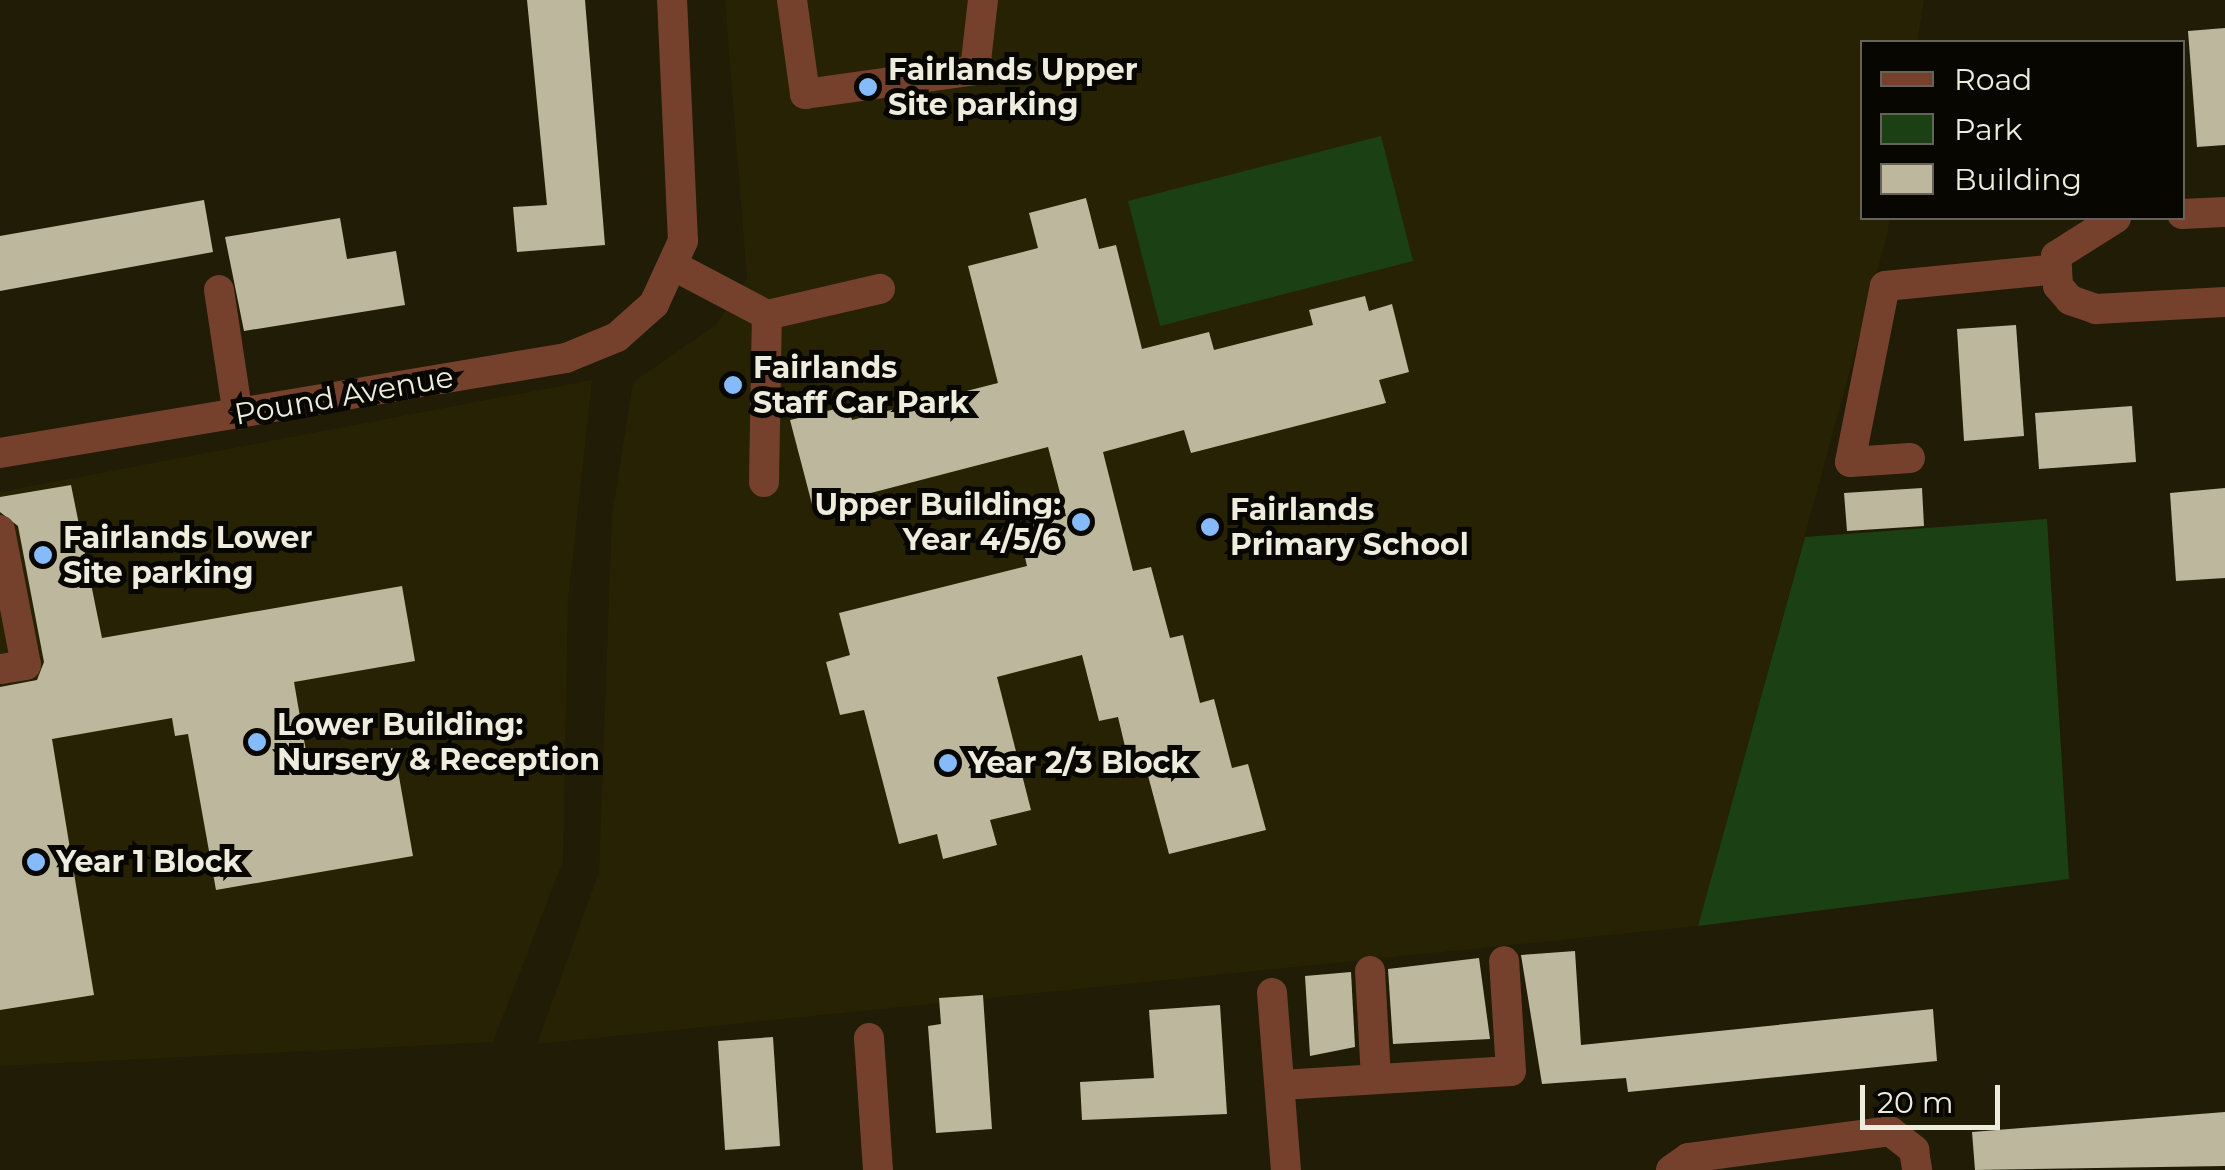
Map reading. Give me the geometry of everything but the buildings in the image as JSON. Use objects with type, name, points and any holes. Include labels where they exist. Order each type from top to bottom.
[{"type":"street","points":[[672,0],[684,136],[670,278],[767,315],[880,289]]},
{"type":"street","points":[[792,0],[805,94],[974,70],[983,0]]},
{"type":"street","points":[[2185,214],[2225,212]]},
{"type":"street","points":[[2112,220],[2069,240],[2057,270],[2070,300],[2096,309],[2225,302]]},
{"type":"street","points":[[1910,458],[1850,462],[1884,286],[2057,270]]},
{"type":"street","name":"Pound Avenue","points":[[0,453],[566,358],[617,337],[670,278]]},
{"type":"street","points":[[219,290],[238,415]]},
{"type":"street","points":[[764,482],[767,315]]},
{"type":"street","points":[[0,530],[26,665],[0,669]]},
{"type":"street","points":[[1281,1085],[1511,1071],[1504,961]]},
{"type":"street","points":[[1370,971],[1376,1078]]},
{"type":"street","points":[[1272,993],[1286,1170]]},
{"type":"street","points":[[869,1038],[878,1170]]},
{"type":"street","points":[[1672,1170],[1688,1158],[1890,1132],[1914,1150],[1917,1170]]},
{"type":"shaded area","name":"Fairlands Primary School","points":[[725,0],[1924,0],[1917,40],[1860,40],[1860,220],[1890,220],[1887,235],[1698,926],[537,1044],[599,872],[612,516],[633,382],[716,325],[747,279]]},
{"type":"shaded area","points":[[592,380],[568,601],[563,861],[493,1042],[0,1066],[0,492]]},
{"type":"green space","points":[[1381,136],[1413,261],[1160,326],[1128,201]]},
{"type":"green space","points":[[2047,519],[2069,879],[1698,926],[1805,537]]},
{"type":"place","name":"Fairlands Upper Site parking","points":[[868,87]]},
{"type":"place","name":"Fairlands Staff Car Park","points":[[733,385]]},
{"type":"place","name":"Upper Building: Year 4/5/6","points":[[1081,522]]},
{"type":"place","name":"Fairlands Primary School","points":[[1210,527]]},
{"type":"place","name":"Fairlands Lower Site parking","points":[[43,555]]},
{"type":"place","name":"Lower Building: Nursery & Reception","points":[[257,742]]},
{"type":"place","name":"Year 2/3 Block","points":[[948,763]]},
{"type":"place","name":"Year 1 Block","points":[[36,862]]}]
